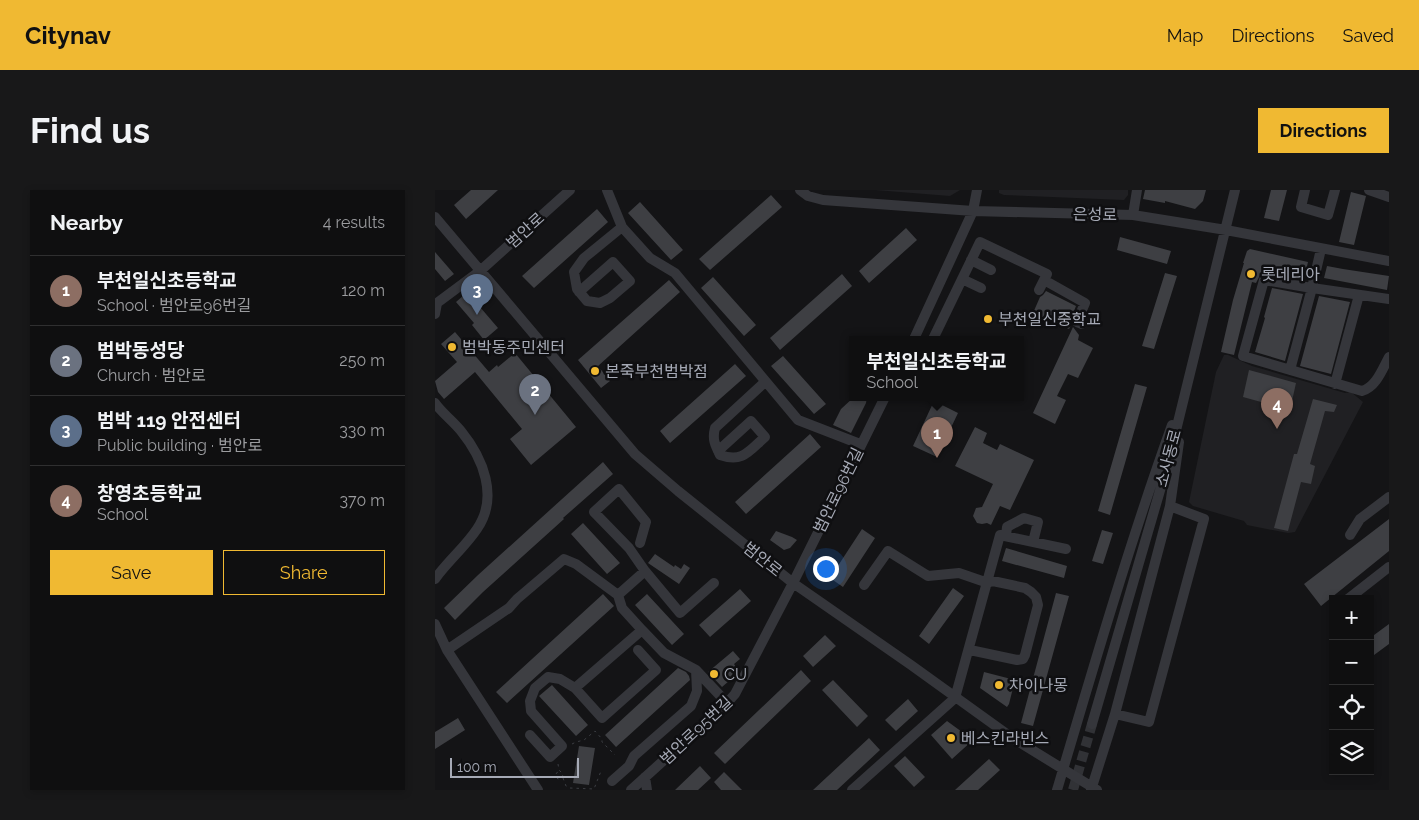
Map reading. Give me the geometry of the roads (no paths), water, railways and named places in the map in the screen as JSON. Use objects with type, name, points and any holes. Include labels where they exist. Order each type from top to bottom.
[{"type":"street","name":"범안로","points":[[480,271],[570,190]]},
{"type":"street","points":[[607,190],[622,227],[650,258],[675,273],[798,420],[860,444]]},
{"type":"street","name":"은성로","points":[[800,190],[808,196],[823,200],[973,211],[1133,215],[1226,230],[1389,261]]},
{"type":"street","points":[[914,336],[973,211],[977,190]]},
{"type":"street","points":[[1133,215],[1137,190]]},
{"type":"street","name":"소사동로","points":[[1092,724],[1168,463],[1235,190]]},
{"type":"street","points":[[1305,190],[1301,207],[1328,215],[1335,190]]},
{"type":"street","points":[[1369,190],[1389,197]]},
{"type":"street","name":"범안로","points":[[435,217],[635,454],[793,583],[911,665],[1011,738],[1094,789]]},
{"type":"street","points":[[579,292],[613,262],[630,281],[610,298],[600,303],[587,301],[579,292],[577,289],[574,272],[584,258],[622,227]]},
{"type":"street","points":[[934,336],[980,242],[1047,274],[1042,285],[1085,303],[1077,322],[1082,324]]},
{"type":"street","points":[[1290,370],[1321,249]]},
{"type":"street","points":[[971,260],[991,270]]},
{"type":"street","points":[[435,314],[436,302],[480,271]]},
{"type":"street","points":[[962,279],[981,288]]},
{"type":"street","points":[[1389,298],[1265,280],[1243,356],[1335,384],[1358,394],[1373,386],[1389,357]]},
{"type":"street","points":[[1335,384],[1359,295]]},
{"type":"street","points":[[1094,789],[1170,506],[1189,377]]},
{"type":"street","points":[[1057,790],[1154,475],[1189,377]]},
{"type":"street","points":[[718,451],[713,437],[715,428],[765,382]]},
{"type":"street","name":"범안로96번길","points":[[793,583],[883,401]]},
{"type":"street","points":[[435,403],[460,430],[475,451],[483,468],[487,486],[487,500],[478,528],[435,579]]},
{"type":"street","points":[[641,543],[646,522],[619,489],[594,512],[629,548],[680,613],[714,583]]},
{"type":"street","points":[[1351,535],[1360,519],[1389,497]]},
{"type":"street","points":[[1115,714],[1149,722],[1204,519],[1170,506]]},
{"type":"street","points":[[1006,536],[1007,527],[1024,518],[1038,522],[1033,542]]},
{"type":"street","points":[[852,790],[955,698],[970,650],[1000,535],[1066,549]]},
{"type":"street","points":[[864,585],[888,551],[928,576],[959,573],[1025,588],[1036,596],[1038,605],[1023,659],[1017,660],[970,650]]},
{"type":"street","points":[[447,650],[509,608],[564,559],[576,564],[617,595],[622,608],[664,653],[696,670],[727,703]]},
{"type":"street","points":[[1353,595],[1389,567]]},
{"type":"street","points":[[617,595],[645,570]]},
{"type":"street","name":"범안로95번길","points":[[631,790],[735,694],[793,583]]},
{"type":"street","points":[[435,624],[447,650],[539,790]]},
{"type":"street","points":[[575,688],[642,630]]},
{"type":"street","points":[[530,735],[550,757],[562,746],[531,711],[530,701],[535,688],[548,677],[560,679],[575,688],[602,718],[656,670],[638,650]]},
{"type":"street","points":[[612,781],[629,766],[633,756],[691,706],[697,691],[696,670]]},
{"type":"street","points":[[645,777],[647,790]]},
{"type":"tunnel","points":[[1073,790],[1092,724]]},
{"type":"place","name":"롯데리아","points":[[1251,274]]},
{"type":"place","name":"범박 119 안전센터","points":[[477,315]]},
{"type":"place","name":"부천일신중학교","points":[[988,319]]},
{"type":"place","name":"범박동주민센터","points":[[452,347]]},
{"type":"place","name":"본죽부천범박점","points":[[595,371]]},
{"type":"place","name":"범박동성당","points":[[535,415]]},
{"type":"place","name":"창영초등학교","points":[[1277,429]]},
{"type":"place","name":"부천일신초등학교","points":[[937,458]]},
{"type":"place","name":"CU","points":[[714,674]]},
{"type":"place","name":"차이나몽","points":[[999,685]]},
{"type":"place","name":"베스킨라빈스","points":[[951,738]]}]
